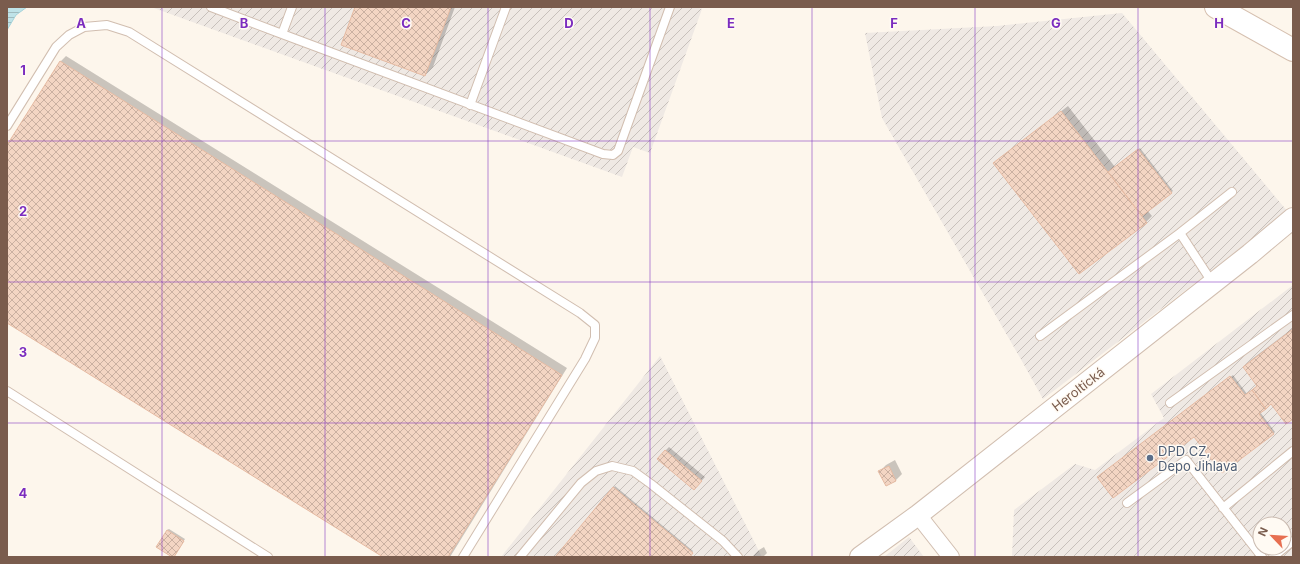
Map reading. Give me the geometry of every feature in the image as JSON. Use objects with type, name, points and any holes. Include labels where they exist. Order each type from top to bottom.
[{"type":"main road","points":[[1216,7],[1293,50]]},
{"type":"street","name":"Heroltická","points":[[860,557],[918,515],[1212,282],[1250,254],[1293,218]]},
{"type":"street","points":[[918,515],[951,557]]},
{"type":"lane","points":[[211,7],[603,154],[613,155],[618,151],[670,7]]},
{"type":"lane","points":[[282,34],[292,7]]},
{"type":"lane","points":[[470,105],[506,7]]},
{"type":"lane","points":[[7,126],[56,48],[69,35],[84,27],[106,25],[128,32],[580,313],[595,325],[595,338],[585,359],[464,557]]},
{"type":"lane","points":[[1040,336],[1180,233],[1232,192]]},
{"type":"lane","points":[[1180,233],[1212,282]]},
{"type":"lane","points":[[1170,403],[1293,314]]},
{"type":"lane","points":[[7,391],[268,557]]},
{"type":"lane","points":[[1223,508],[1293,451]]},
{"type":"lane","points":[[1127,503],[1186,460],[1262,557]]},
{"type":"lane","points":[[520,557],[581,483],[596,470],[612,466],[633,471],[652,484],[723,541],[738,557]]},
{"type":"lane","points":[[1272,557],[1293,541]]},
{"type":"shaded area","points":[[151,7],[697,7],[702,9],[650,153],[633,147],[622,177]]},
{"type":"shaded area","points":[[1122,13],[1288,212],[1043,399],[882,118],[865,33],[997,26]]},
{"type":"shaded area","points":[[1293,285],[1293,557],[1012,557],[1014,510],[1075,464],[1095,470],[1164,418],[1151,394]]},
{"type":"shaded area","points":[[660,356],[762,557],[501,557]]},
{"type":"shaded area","points":[[909,537],[924,557],[884,557]]},
{"type":"water","points":[[7,7],[27,7],[16,15],[7,30]]},
{"type":"building","points":[[355,7],[451,7],[425,76],[341,45]]},
{"type":"building","points":[[60,61],[562,375],[448,557],[383,557],[7,323],[7,145]]},
{"type":"building","points":[[1061,111],[1147,223],[1079,274],[993,163]]},
{"type":"building","points":[[1138,149],[1172,193],[1142,216],[1108,172]]},
{"type":"building","points":[[1293,329],[1293,419],[1286,424],[1271,404],[1266,409],[1252,390],[1257,386],[1243,367]]},
{"type":"building","points":[[1230,376],[1245,395],[1252,390],[1266,409],[1259,414],[1274,434],[1222,473],[1194,437],[1113,498],[1097,477]]},
{"type":"building","points":[[665,450],[702,481],[694,490],[657,459]]},
{"type":"building","points":[[889,466],[896,481],[886,486],[878,471]]},
{"type":"building","points":[[613,487],[693,553],[690,557],[555,557]]},
{"type":"building","points":[[167,530],[184,541],[174,557],[156,547]]},
{"type":"place","name":"DPD CZ, Depo Jihlava","points":[[1150,458]]}]
